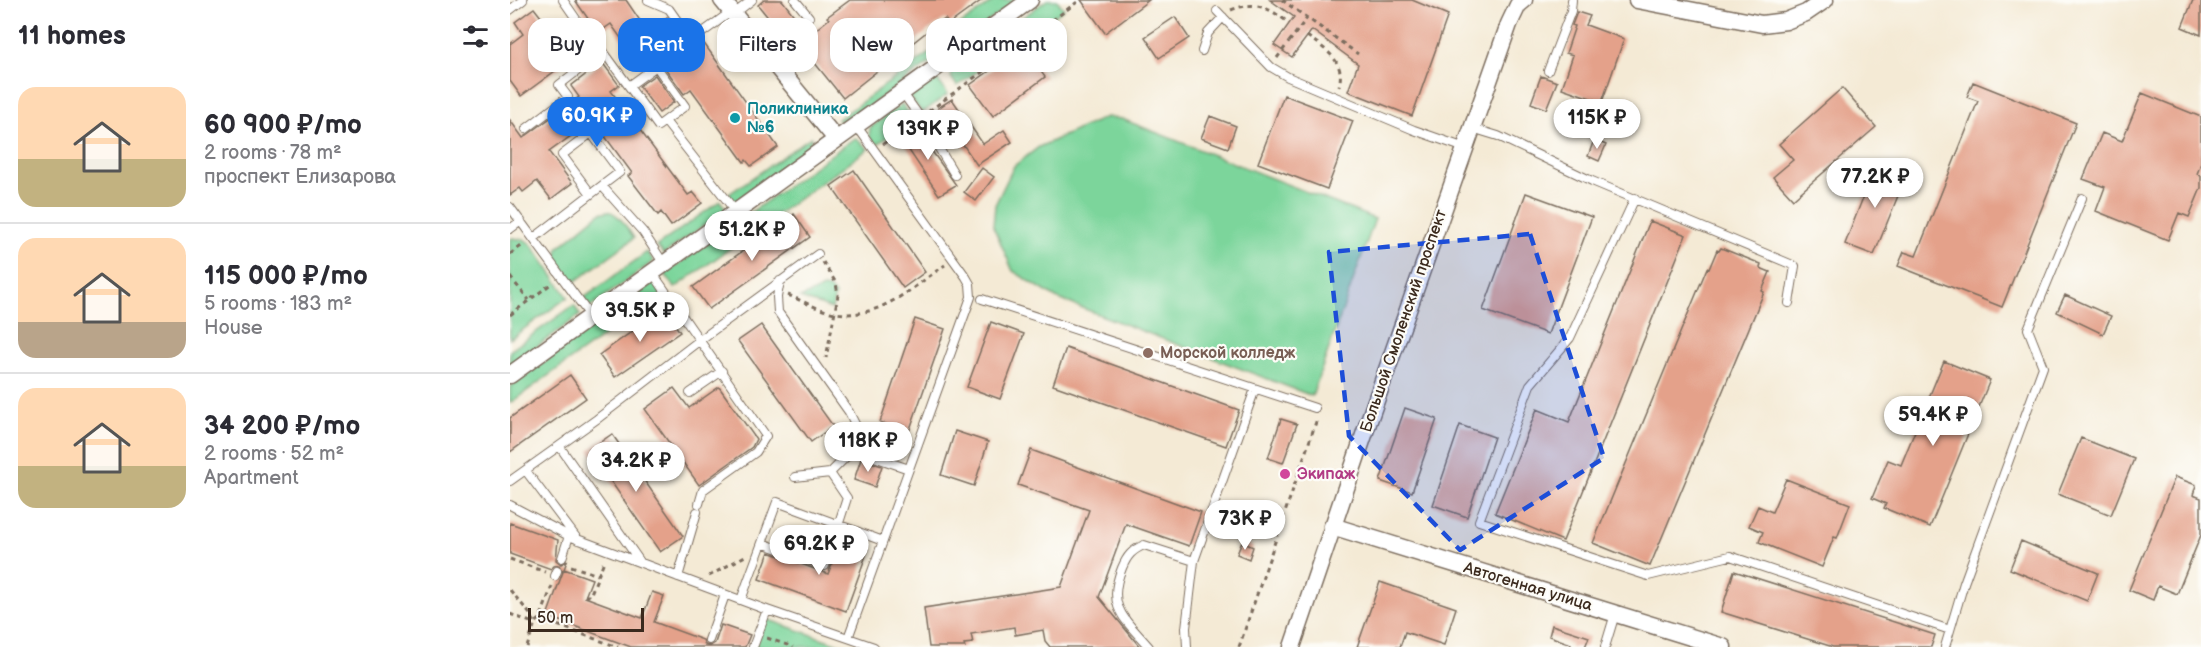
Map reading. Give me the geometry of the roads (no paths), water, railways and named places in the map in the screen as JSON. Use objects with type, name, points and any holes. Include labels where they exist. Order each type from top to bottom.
[{"type":"street","points":[[510,375],[1030,0]]},
{"type":"street","name":"Большой Смоленский проспект","points":[[1292,647],[1332,526],[1509,24],[1518,5],[1524,0]]},
{"type":"street","points":[[1636,0],[1762,24],[1786,21],[1806,13],[1826,0]]},
{"type":"street","points":[[729,9],[836,139]]},
{"type":"street","name":"Автогенная улица","points":[[1332,526],[1723,647]]},
{"type":"lane","points":[[510,10],[524,0]]},
{"type":"lane","points":[[562,0],[575,18]]},
{"type":"lane","points":[[648,0],[669,9],[675,18]]},
{"type":"lane","points":[[705,29],[729,9],[752,0]]},
{"type":"lane","points":[[795,0],[808,16]]},
{"type":"lane","points":[[1548,71],[1571,11],[1572,0]]},
{"type":"lane","points":[[1202,51],[1208,33],[1220,14],[1271,67],[1288,77],[1465,148]]},
{"type":"lane","points":[[606,55],[658,126],[685,106],[660,72]]},
{"type":"lane","points":[[526,129],[568,97],[559,85],[576,72]]},
{"type":"lane","points":[[629,86],[648,72]]},
{"type":"lane","points":[[902,92],[955,175]]},
{"type":"lane","points":[[665,121],[736,212]]},
{"type":"lane","points":[[848,638],[971,297],[970,284],[855,124]]},
{"type":"lane","points":[[1472,128],[1498,136],[1592,181],[1796,266],[1789,303]]},
{"type":"lane","points":[[534,238],[620,172],[591,133],[562,155],[591,194]]},
{"type":"lane","points":[[602,186],[642,232],[658,268],[700,339],[766,436],[756,452],[703,490],[678,577]]},
{"type":"lane","points":[[1635,198],[1570,338],[1530,385],[1479,521],[1648,576],[1730,556],[1950,630]]},
{"type":"lane","points":[[1945,647],[1964,583],[2043,367],[2028,329],[2082,198]]},
{"type":"lane","points":[[510,207],[591,317]]},
{"type":"lane","points":[[510,229],[520,221]]},
{"type":"lane","points":[[510,481],[560,447],[700,339],[818,254]]},
{"type":"lane","points":[[780,281],[778,312],[849,412],[871,456],[909,469]]},
{"type":"lane","points":[[982,299],[1315,408]]},
{"type":"lane","points":[[690,393],[722,371]]},
{"type":"lane","points":[[1187,647],[1186,628],[1194,561],[1255,389]]},
{"type":"lane","points":[[795,477],[830,473],[863,440]]},
{"type":"lane","points":[[560,447],[642,564]]},
{"type":"lane","points":[[526,471],[579,540]]},
{"type":"lane","points":[[761,545],[825,566],[846,498],[830,473]]},
{"type":"lane","points":[[741,600],[777,502],[883,541]]},
{"type":"lane","points":[[510,505],[569,537],[874,647]]},
{"type":"lane","points":[[564,561],[569,537]]},
{"type":"lane","points":[[1149,647],[1126,620],[1114,594],[1116,582],[1127,556],[1144,545],[1194,561]]},
{"type":"lane","points":[[709,640],[725,595]]},
{"type":"lane","points":[[753,647],[767,610]]},
{"type":"lane","points":[[1605,647],[1616,614]]},
{"type":"place","name":"Поликлиника №6","points":[[735,118]]},
{"type":"place","name":"Морской колледж","points":[[1148,353]]},
{"type":"place","name":"Экипаж","points":[[1285,474]]}]
